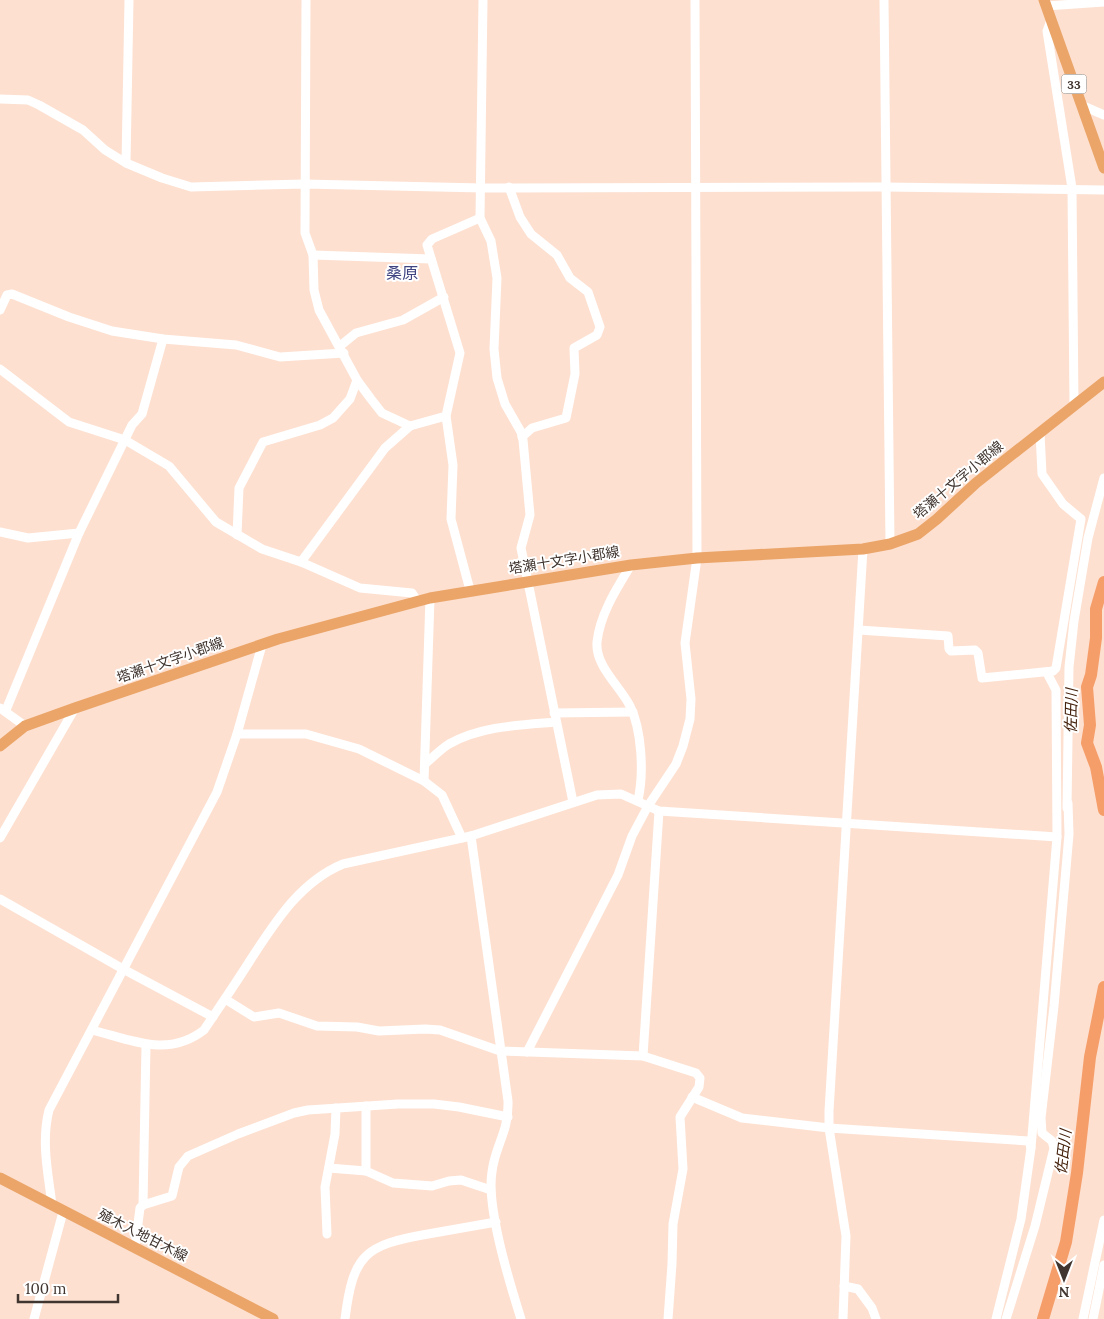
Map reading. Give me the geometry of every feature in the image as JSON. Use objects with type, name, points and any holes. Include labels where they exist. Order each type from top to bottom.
[{"type":"main road","name":"33","points":[[1045,3],[1104,168]]},
{"type":"main road","name":"塔瀬十文字小郡線","points":[[0,746],[25,726],[75,708],[262,645],[430,598],[631,565],[697,558],[863,549],[890,544],[918,534],[976,483],[1104,382]]},
{"type":"main road","name":"殖木入地甘木線","points":[[0,1178],[273,1319]]},
{"type":"street","points":[[126,163],[129,0]]},
{"type":"street","points":[[306,0],[305,233],[313,255],[316,303],[357,380],[382,413],[410,426]]},
{"type":"street","points":[[483,0],[482,188],[480,218],[491,241],[497,278],[494,342],[497,378],[508,412],[522,437],[530,501],[528,526],[521,548],[573,802]]},
{"type":"street","points":[[527,1052],[618,875],[632,836],[648,806],[676,764],[690,719],[691,684],[685,643],[697,558],[695,0]]},
{"type":"street","points":[[884,0],[890,544]]},
{"type":"street","points":[[1045,3],[1104,2]]},
{"type":"street","points":[[1051,20],[1047,31],[1072,188],[1074,406]]},
{"type":"street","points":[[0,99],[28,100],[39,105],[83,130],[105,150],[126,163],[162,178],[191,187],[304,184],[482,188],[885,187],[1072,188],[1104,190]]},
{"type":"street","points":[[1082,105],[1104,115]]},
{"type":"street","points":[[509,187],[520,217],[531,234],[557,255],[570,278],[588,292],[600,328],[596,335],[574,348],[576,374],[566,418],[553,424],[532,428],[522,437]]},
{"type":"street","points":[[470,590],[452,519],[453,465],[446,416],[460,353],[427,245],[432,239],[480,218]]},
{"type":"street","points":[[313,255],[431,259]]},
{"type":"street","points":[[0,310],[7,295],[12,294],[98,328],[163,339],[236,345],[280,357],[342,350],[356,333],[403,320],[444,297]]},
{"type":"street","points":[[25,726],[3,709],[79,533],[132,425],[142,414],[163,339]]},
{"type":"street","points":[[0,370],[70,422],[125,440],[169,466],[216,522],[262,549],[301,562],[360,588],[412,593],[418,602]]},
{"type":"street","points":[[237,535],[239,488],[263,442],[320,425],[333,418],[350,399],[357,380]]},
{"type":"street","points":[[301,562],[385,448],[410,426],[446,416]]},
{"type":"street","points":[[859,630],[948,636],[948,648],[951,651],[975,650],[978,653],[982,678],[1006,674],[1047,673],[1056,668],[1081,519],[1063,504],[1042,474],[1040,433]]},
{"type":"street","points":[[1031,1148],[1042,1133],[1041,1118],[1054,1006],[1069,834],[1070,667],[1074,620],[1088,538],[1104,478]]},
{"type":"street","points":[[0,532],[28,538],[79,533]]},
{"type":"street","points":[[842,1319],[846,1236],[830,1128],[863,549]]},
{"type":"street","points":[[631,565],[613,594],[597,642],[602,664],[623,692],[637,725],[642,774],[638,800]]},
{"type":"street","points":[[424,781],[430,598]]},
{"type":"street","points":[[52,1205],[44,1130],[49,1110],[196,834],[216,792],[237,734],[262,645]]},
{"type":"street","points":[[996,1319],[1002,1303],[1021,1219],[1031,1148],[1057,837],[1056,690],[1047,673]]},
{"type":"street","points":[[0,838],[75,708]]},
{"type":"street","points":[[425,764],[448,745],[472,734],[555,717],[633,712]]},
{"type":"street","points":[[237,734],[306,734],[359,749],[424,781],[442,795],[466,837],[500,1051],[508,1118],[492,1171],[491,1190],[496,1222],[521,1319]]},
{"type":"street","points":[[92,1030],[146,1045],[177,1044],[192,1040],[204,1030],[280,915],[314,880],[343,864],[466,837],[597,795],[612,793],[638,800],[659,811],[1057,837]]},
{"type":"street","points":[[1057,837],[1068,803]]},
{"type":"street","points":[[643,1056],[659,811]]},
{"type":"street","points":[[0,899],[123,969],[213,1017]]},
{"type":"street","points":[[225,999],[254,1017],[278,1013],[317,1026],[357,1027],[379,1031],[440,1030],[500,1051],[643,1056],[699,1075],[700,1082],[680,1116],[683,1169],[673,1224],[668,1319]]},
{"type":"street","points":[[135,1247],[140,1208],[143,1205],[146,1045]]},
{"type":"street","points":[[692,1097],[742,1118],[830,1128],[1029,1141],[1031,1148]]},
{"type":"street","points":[[143,1205],[172,1196],[179,1166],[188,1156],[294,1113],[366,1106],[434,1104],[459,1107],[508,1118]]},
{"type":"street","points":[[366,1106],[366,1170]]},
{"type":"street","points":[[327,1234],[325,1187],[335,1134],[336,1108]]},
{"type":"street","points":[[1006,1319],[1036,1226],[1054,1148],[1052,1141],[1042,1133]]},
{"type":"street","points":[[329,1168],[366,1170],[393,1183],[432,1186],[456,1180],[491,1190]]},
{"type":"street","points":[[34,1319],[63,1212]]},
{"type":"street","points":[[1083,1319],[1104,1220]]},
{"type":"street","points":[[345,1319],[352,1278],[360,1263],[373,1250],[387,1242],[404,1238],[496,1222]]},
{"type":"street","points":[[1093,1319],[1104,1266]]},
{"type":"street","points":[[844,1286],[858,1289],[872,1308],[876,1319]]},
{"type":"waterway","name":"佐田川","points":[[1104,582],[1096,609],[1096,638],[1091,675],[1087,687],[1090,725],[1087,743],[1096,767],[1104,810]]},
{"type":"waterway","name":"佐田川","points":[[1043,1319],[1066,1242],[1077,1173],[1090,1057],[1104,987]]},
{"type":"district","name":"桑原","points":[[402,273]]}]
